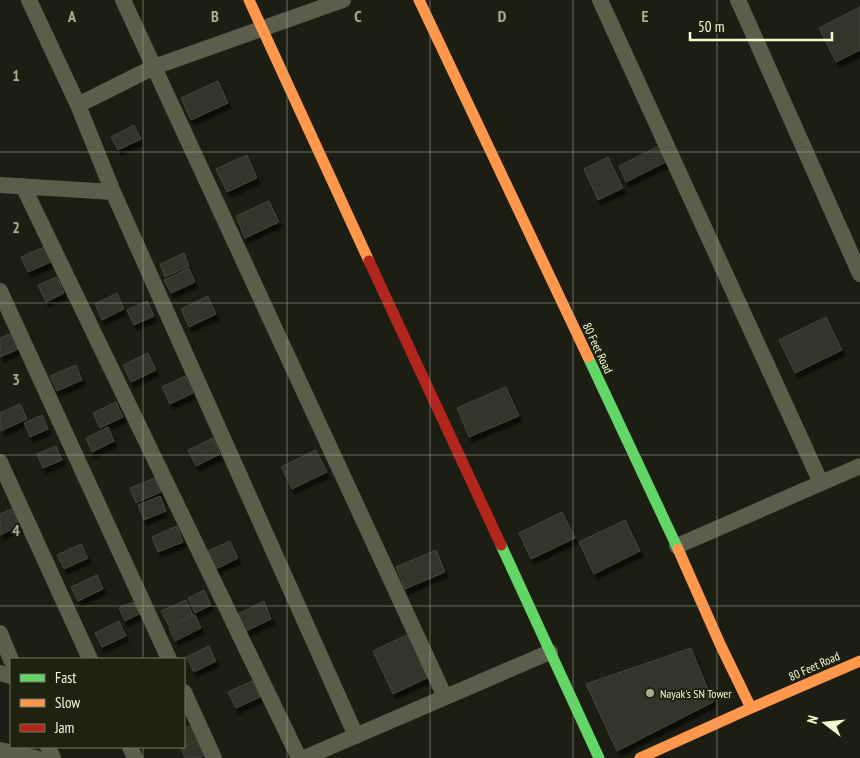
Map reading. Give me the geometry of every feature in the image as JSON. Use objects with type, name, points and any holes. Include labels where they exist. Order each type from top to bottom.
[{"type":"street","points":[[29,0],[78,105],[113,192],[356,736]]},
{"type":"street","points":[[123,0],[445,697]]},
{"type":"street","points":[[249,0],[599,758]]},
{"type":"street","points":[[78,105],[154,67],[343,0]]},
{"type":"street","name":"80 Feet Road","points":[[419,0],[677,546],[720,644],[751,708]]},
{"type":"street","points":[[600,0],[821,483]]},
{"type":"street","points":[[738,0],[860,274]]},
{"type":"street","points":[[0,185],[113,192]]},
{"type":"street","points":[[23,186],[299,758]]},
{"type":"street","points":[[0,291],[169,658]]},
{"type":"street","points":[[0,462],[90,658]]},
{"type":"street","points":[[677,546],[860,466]]},
{"type":"street","points":[[0,633],[10,658]]},
{"type":"street","points":[[304,758],[550,652]]},
{"type":"street","name":"80 Feet Road","points":[[640,758],[860,661]]},
{"type":"street","points":[[185,694],[214,758]]},
{"type":"street","points":[[0,750],[36,758]]},
{"type":"building","points":[[860,7],[860,50],[836,62],[819,28]]},
{"type":"building","points":[[218,81],[228,103],[191,120],[181,98]]},
{"type":"building","points":[[134,125],[141,139],[118,150],[111,137]]},
{"type":"building","points":[[661,145],[668,161],[626,182],[619,166]]},
{"type":"building","points":[[247,155],[257,178],[227,192],[216,169]]},
{"type":"building","points":[[608,157],[623,188],[598,200],[584,169]]},
{"type":"building","points":[[269,201],[279,222],[245,238],[236,216]]},
{"type":"building","points":[[44,247],[51,262],[28,272],[21,257]]},
{"type":"building","points":[[184,253],[189,266],[165,277],[160,264]]},
{"type":"building","points":[[189,268],[195,282],[171,293],[164,280]]},
{"type":"building","points":[[57,277],[64,293],[46,302],[38,285]]},
{"type":"building","points":[[117,293],[124,309],[102,320],[95,304]]},
{"type":"building","points":[[208,296],[216,314],[189,327],[181,309]]},
{"type":"building","points":[[147,301],[154,316],[134,325],[127,310]]},
{"type":"building","points":[[826,317],[842,350],[795,373],[779,340]]},
{"type":"building","points":[[14,332],[21,348],[0,357],[0,338]]},
{"type":"building","points":[[148,353],[156,370],[131,382],[123,365]]},
{"type":"building","points":[[76,365],[82,380],[57,391],[50,376]]},
{"type":"building","points":[[185,376],[193,393],[170,404],[162,387]]},
{"type":"building","points":[[506,387],[519,416],[469,437],[457,408]]},
{"type":"building","points":[[116,402],[123,417],[100,428],[93,413]]},
{"type":"building","points":[[20,404],[27,419],[1,431],[0,413]]},
{"type":"building","points":[[42,415],[48,429],[30,437],[24,423]]},
{"type":"building","points":[[108,427],[114,441],[92,452],[86,438]]},
{"type":"building","points":[[213,438],[220,454],[196,466],[188,450]]},
{"type":"building","points":[[56,446],[62,460],[43,468],[37,454]]},
{"type":"building","points":[[316,450],[327,472],[292,489],[281,467]]},
{"type":"building","points":[[155,478],[161,492],[136,503],[130,488]]},
{"type":"building","points":[[160,496],[166,511],[144,520],[138,505]]},
{"type":"building","points":[[16,507],[24,524],[0,535],[0,514]]},
{"type":"building","points":[[562,512],[575,538],[531,559],[519,533]]},
{"type":"building","points":[[625,520],[640,551],[594,574],[579,542]]},
{"type":"building","points":[[177,526],[183,542],[158,552],[152,537]]},
{"type":"building","points":[[230,541],[238,558],[214,570],[206,552]]},
{"type":"building","points":[[81,544],[88,558],[64,569],[57,555]]},
{"type":"building","points":[[436,550],[445,572],[405,589],[396,567]]},
{"type":"building","points":[[97,575],[103,589],[78,601],[71,587]]},
{"type":"building","points":[[204,590],[211,605],[195,613],[188,598]]},
{"type":"building","points":[[186,600],[193,615],[169,626],[161,611]]},
{"type":"building","points":[[264,601],[271,619],[246,631],[238,614]]},
{"type":"building","points":[[133,602],[139,614],[125,621],[119,608]]},
{"type":"building","points":[[195,615],[201,628],[175,641],[169,628]]},
{"type":"building","points":[[119,621],[126,636],[102,647],[95,633]]},
{"type":"building","points":[[409,634],[429,677],[393,694],[373,651]]},
{"type":"building","points":[[209,646],[216,661],[194,672],[186,657]]},
{"type":"building","name":"Nayak's SN Tower","points":[[691,648],[713,702],[617,751],[586,684]]},
{"type":"building","points":[[252,681],[260,697],[236,708],[228,692]]},
{"type":"building","points":[[194,724],[200,738],[185,746],[185,728]]},
{"type":"building","points":[[201,739],[208,754],[199,758],[185,758],[181,749]]},
{"type":"traffic: fast","points":[[588,357],[678,549]]},
{"type":"traffic: fast","points":[[501,545],[599,758]]},
{"type":"traffic: slow","points":[[249,0],[369,261]]},
{"type":"traffic: slow","points":[[419,0],[588,357]]},
{"type":"traffic: slow","points":[[678,549],[751,708]]},
{"type":"traffic: slow","points":[[640,758],[860,661]]},
{"type":"traffic: jam","points":[[369,261],[501,545]]},
{"type":"place","name":"Nayak's SN Tower","points":[[650,693]]}]
